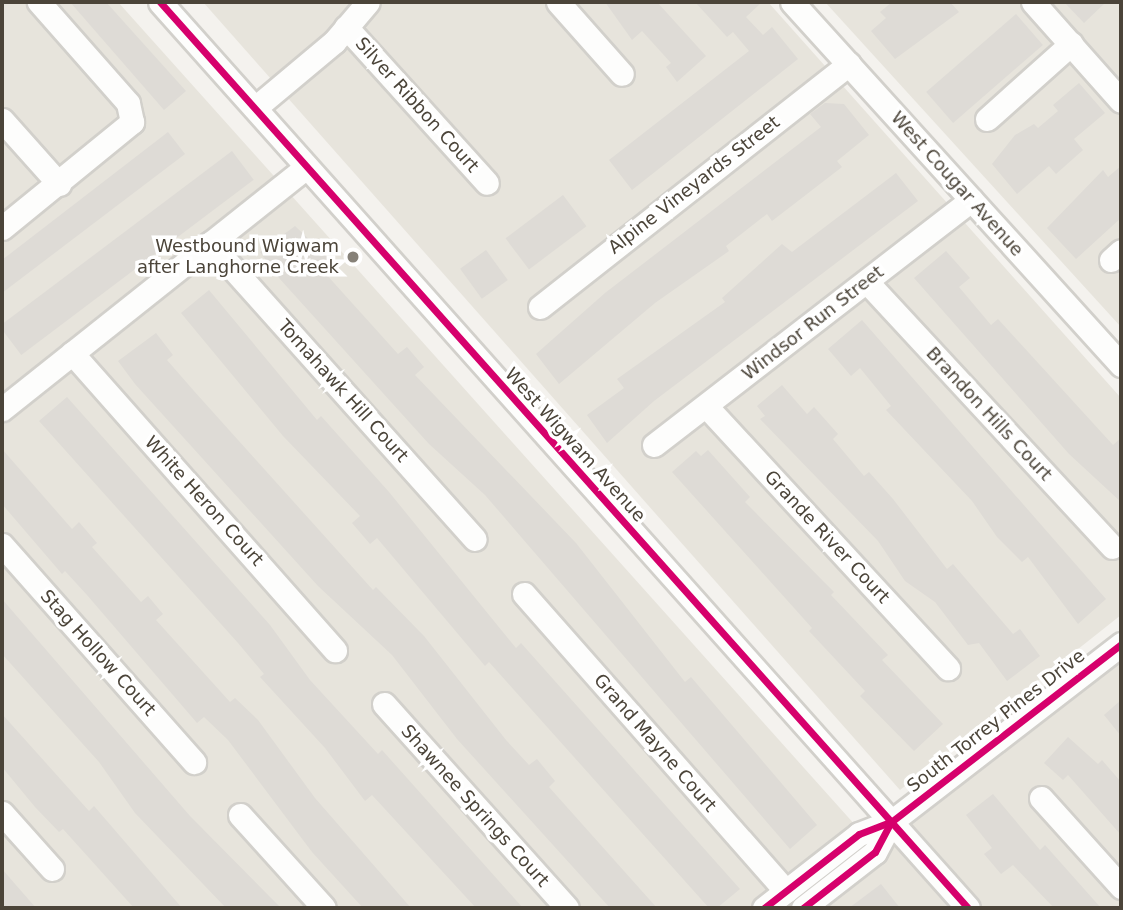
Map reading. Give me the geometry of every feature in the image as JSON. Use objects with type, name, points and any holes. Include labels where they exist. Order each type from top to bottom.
[{"type":"street","points":[[2,228],[132,122],[128,103],[39,2]]},
{"type":"street","name":"West Wigwam Avenue","points":[[160,2],[968,908]]},
{"type":"street","points":[[255,108],[346,27],[368,2]]},
{"type":"street","points":[[558,2],[622,74]]},
{"type":"street","name":"West Cougar Avenue","points":[[792,2],[1121,365]]},
{"type":"street","points":[[1033,2],[1121,100]]},
{"type":"street","name":"Silver Ribbon Court","points":[[346,27],[487,183]]},
{"type":"street","points":[[987,119],[1071,44]]},
{"type":"street","name":"Alpine Vineyards Street","points":[[540,307],[849,64]]},
{"type":"street","points":[[2,120],[59,184]]},
{"type":"street","points":[[2,409],[306,166]]},
{"type":"street","name":"Windsor Run Street","points":[[654,445],[971,200]]},
{"type":"street","name":"Tomahawk Hill Court","points":[[210,243],[475,539]]},
{"type":"street","name":"Brandon Hills Court","points":[[867,282],[1112,547]]},
{"type":"street","name":"White Heron Court","points":[[72,353],[335,650]]},
{"type":"street","name":"Grande River Court","points":[[706,406],[948,668]]},
{"type":"street","name":"Stag Hollow Court","points":[[2,545],[194,762]]},
{"type":"street","name":"Grand Mayne Court","points":[[524,594],[786,891]]},
{"type":"street","name":"South Torrey Pines Drive","points":[[764,908],[859,834],[891,822],[1121,644]]},
{"type":"street","name":"Shawnee Springs Court","points":[[384,704],[567,908]]},
{"type":"street","points":[[1041,799],[1121,887]]},
{"type":"street","points":[[2,813],[52,869]]},
{"type":"street","points":[[240,815],[324,908]]},
{"type":"street","name":"South Torrey Pines Drive","points":[[803,908],[875,852],[891,822]]},
{"type":"shaded area","points":[[2,2],[118,2],[856,826],[749,908],[2,908]]},
{"type":"shaded area","points":[[203,2],[768,2],[1121,398],[1121,615],[900,790]]},
{"type":"shaded area","points":[[825,2],[1121,2],[1121,327]]},
{"type":"shaded area","points":[[1121,644],[1121,908],[778,908]]},
{"type":"building","points":[[70,2],[106,2],[186,91],[164,110]]},
{"type":"building","points":[[605,2],[657,2],[706,56],[677,82],[666,67],[671,63],[642,31],[632,40]]},
{"type":"building","points":[[695,2],[762,2],[746,17],[763,35],[772,27],[798,59],[632,190],[609,160],[749,51],[733,32],[727,37]]},
{"type":"building","points":[[892,2],[950,2],[959,12],[895,59],[871,31],[886,18],[880,12]]},
{"type":"building","points":[[1064,2],[1106,2],[1084,23]]},
{"type":"building","points":[[1016,14],[1043,45],[953,123],[926,92]]},
{"type":"building","points":[[1079,83],[1105,113],[1074,139],[1083,150],[1056,174],[1049,166],[1017,194],[992,164],[1015,135],[1034,124],[1038,128],[1058,111],[1053,105]]},
{"type":"building","points":[[825,103],[844,104],[869,135],[837,161],[842,167],[772,221],[767,214],[726,246],[729,251],[655,303],[559,384],[536,354],[605,293],[821,127],[810,114]]},
{"type":"building","points":[[168,132],[185,154],[2,293],[2,260]]},
{"type":"building","points":[[232,151],[254,180],[21,355],[2,329],[2,324]]},
{"type":"building","points":[[1121,166],[1121,218],[1076,259],[1047,228],[1103,170],[1108,177]]},
{"type":"building","points":[[896,173],[918,201],[654,401],[607,443],[587,415],[624,388],[617,379],[725,302],[722,298],[782,244],[792,252]]},
{"type":"building","points":[[563,195],[586,226],[529,269],[505,238]]},
{"type":"building","points":[[295,226],[335,264],[325,273],[398,354],[407,347],[424,367],[415,375],[576,543],[685,682],[691,677],[817,825],[790,849],[485,495],[429,444],[279,278],[260,252]]},
{"type":"building","points":[[486,250],[508,280],[482,299],[460,269]]},
{"type":"building","points":[[946,251],[970,278],[959,287],[991,325],[998,319],[1113,445],[1121,438],[1121,502],[1069,454],[914,278]]},
{"type":"building","points":[[209,290],[317,420],[321,416],[389,492],[516,648],[521,643],[740,889],[717,908],[709,908],[489,662],[485,666],[377,538],[370,544],[352,523],[360,516],[283,436],[181,313]]},
{"type":"building","points":[[862,320],[1106,599],[1078,624],[1028,557],[1022,562],[997,537],[972,501],[886,410],[891,406],[860,368],[851,376],[828,349]]},
{"type":"building","points":[[156,333],[173,355],[167,360],[194,391],[373,590],[376,587],[424,636],[529,765],[537,759],[555,781],[549,787],[657,908],[610,908],[457,739],[392,655],[318,586],[135,384],[118,361]]},
{"type":"building","points":[[782,385],[807,414],[814,407],[838,434],[833,439],[864,476],[869,472],[893,499],[947,569],[953,564],[1013,634],[1020,629],[1040,656],[1007,681],[979,643],[968,645],[935,602],[905,581],[878,541],[760,419],[765,416],[757,406]]},
{"type":"building","points":[[67,397],[270,625],[310,680],[378,754],[382,750],[523,908],[476,908],[372,795],[365,801],[325,748],[260,677],[264,674],[238,643],[39,421]]},
{"type":"building","points":[[2,449],[72,529],[79,522],[97,543],[92,547],[141,602],[148,596],[163,614],[156,620],[230,702],[235,698],[258,720],[315,798],[411,908],[363,908],[312,852],[228,740],[204,717],[197,723],[87,595],[65,571],[62,574],[2,504]]},
{"type":"building","points":[[708,450],[750,497],[745,502],[834,592],[831,595],[888,655],[882,660],[943,724],[914,751],[860,696],[865,691],[809,631],[812,628],[672,472],[696,451],[701,456]]},
{"type":"building","points":[[2,599],[190,816],[281,908],[226,908],[135,813],[99,762],[2,654]]},
{"type":"building","points":[[1121,700],[1121,736],[1104,715]]},
{"type":"building","points":[[2,714],[89,811],[94,806],[182,908],[134,908],[63,829],[59,832],[35,807],[2,767]]},
{"type":"building","points":[[1068,737],[1098,764],[1102,760],[1121,782],[1121,835],[1068,775],[1063,780],[1044,763]]},
{"type":"building","points":[[993,794],[1040,850],[1045,845],[1101,908],[1054,908],[1013,865],[1001,874],[984,854],[992,848],[966,815]]},
{"type":"building","points":[[2,869],[36,908],[2,908]]},
{"type":"building","points":[[881,884],[900,908],[849,908]]},
{"type":"cycle path","points":[[160,2],[968,908]]},
{"type":"cycle path","points":[[764,908],[859,834],[891,822],[1121,644]]},
{"type":"cycle path","points":[[803,908],[875,852],[891,822]]},
{"type":"place","name":"Westbound Wigwam after Langhorne Creek","points":[[353,257]]}]
